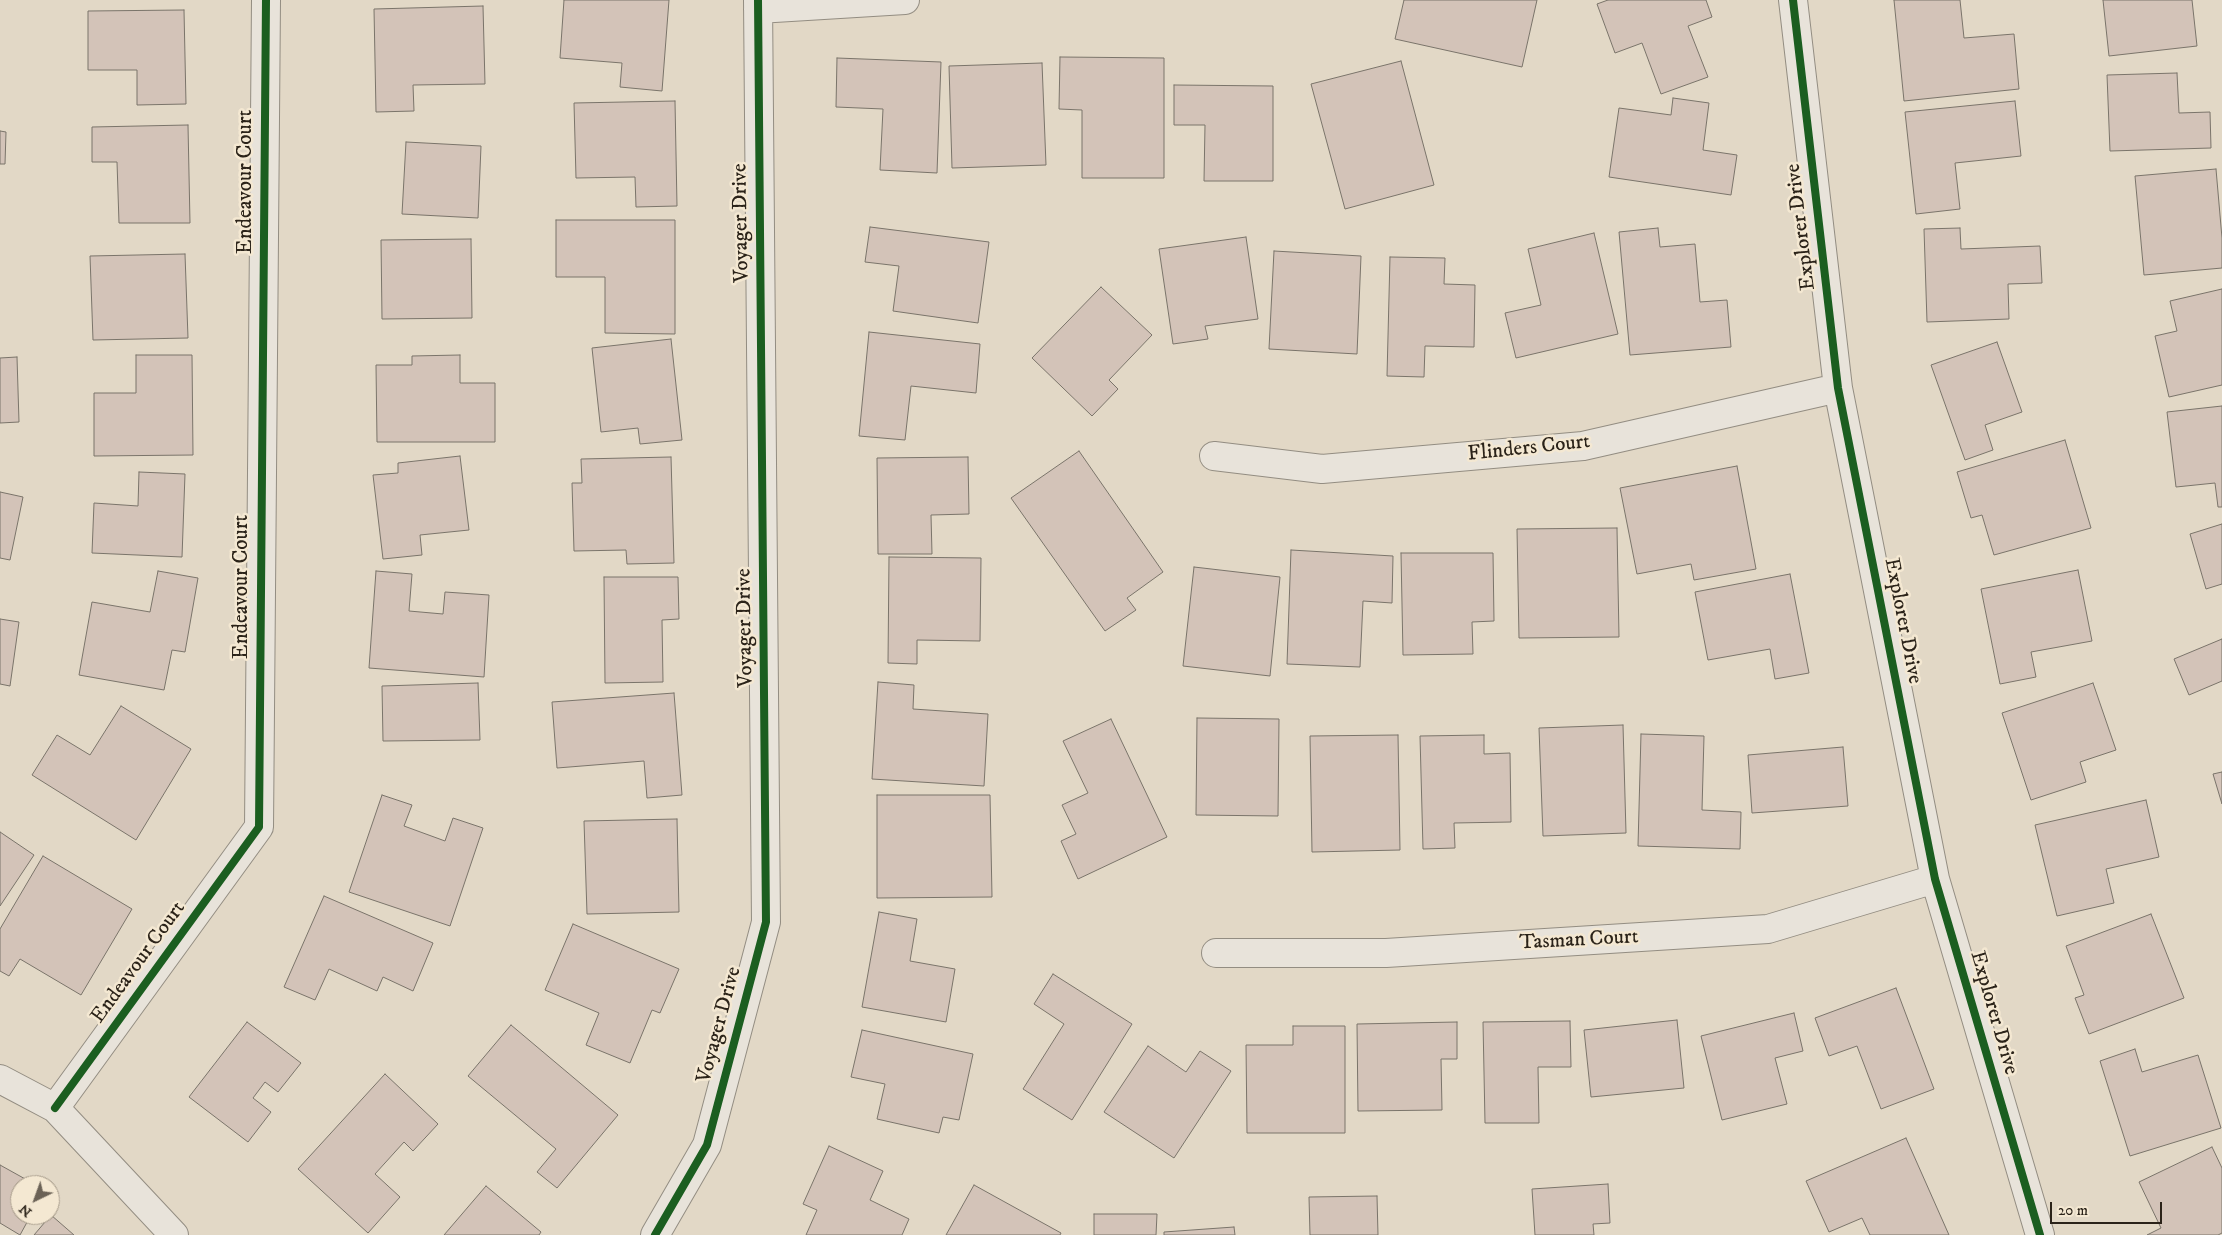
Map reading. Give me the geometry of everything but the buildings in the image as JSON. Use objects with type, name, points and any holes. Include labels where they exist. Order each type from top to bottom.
[{"type":"street","name":"Endeavour Court","points":[[55,1108],[259,827],[266,0]]},
{"type":"street","points":[[758,5],[905,0]]},
{"type":"street","name":"Explorer Drive","points":[[1793,0],[1838,388],[1935,879],[2040,1235]]},
{"type":"street","name":"Voyager Drive","points":[[656,1235],[707,1145],[766,922],[758,5]]},
{"type":"street","name":"Flinders Court","points":[[1214,456],[1322,469],[1582,446],[1838,388]]},
{"type":"street","name":"Tasman Court","points":[[1216,953],[1386,953],[1768,930],[1935,879]]},
{"type":"street","points":[[0,1079],[55,1108],[174,1235]]},
{"type":"cycle path","points":[[55,1108],[259,827],[266,0]]},
{"type":"cycle path","points":[[655,1235],[707,1145],[766,922],[758,0]]},
{"type":"cycle path","points":[[1793,0],[1838,388],[1935,879],[2040,1235]]}]
